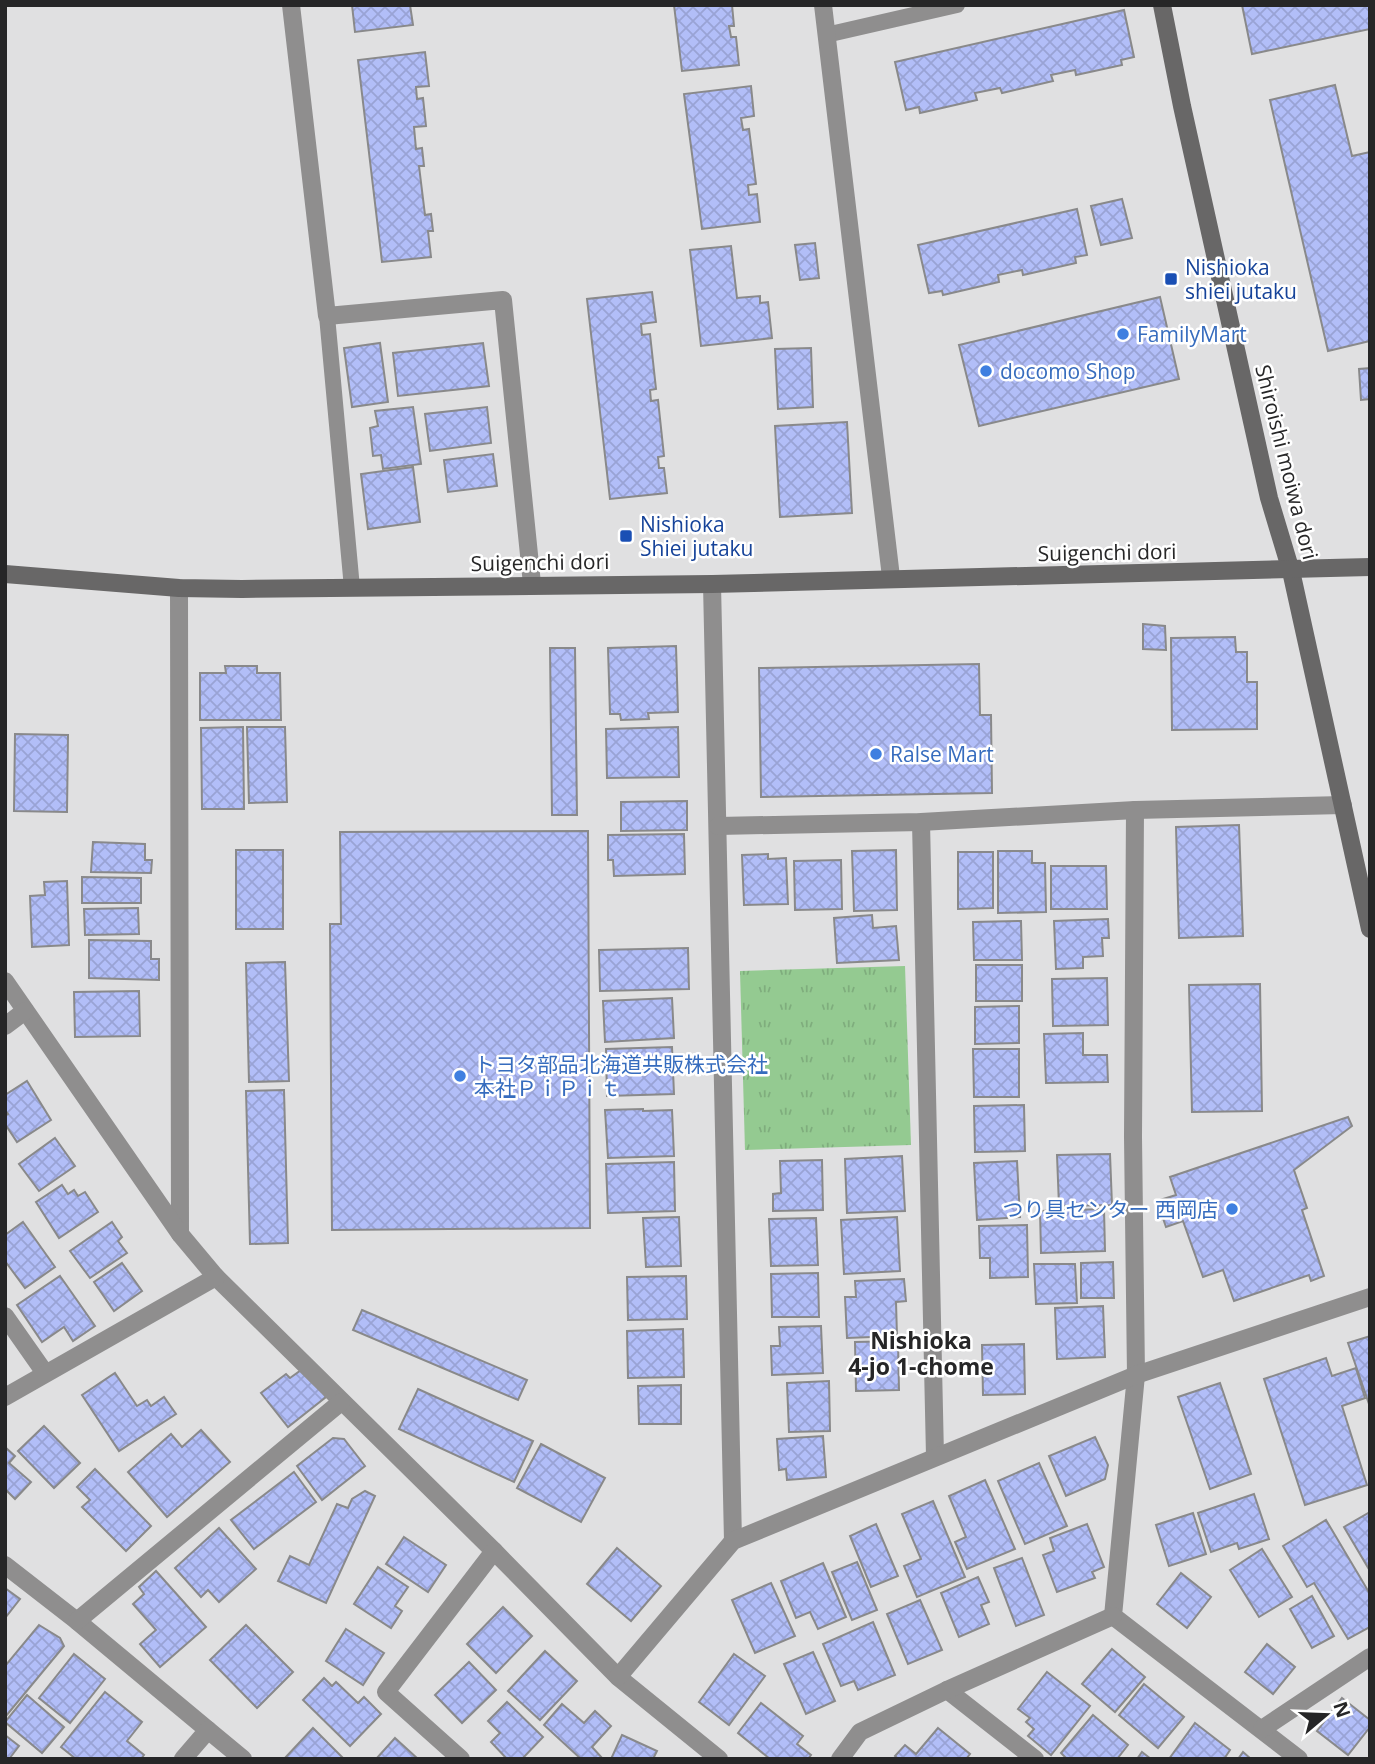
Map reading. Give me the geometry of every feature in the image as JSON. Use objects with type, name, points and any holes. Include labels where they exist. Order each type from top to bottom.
[{"type":"street","points":[[291,5],[327,316],[503,300],[532,584]]},
{"type":"street","points":[[823,5],[891,578]]},
{"type":"street","name":"Shiroishi moiwa dori","points":[[1162,5],[1269,498],[1291,570],[1370,929]]},
{"type":"street","name":"Suigenchi dori","points":[[5,574],[179,588],[352,588],[712,584],[1370,567]]},
{"type":"street","points":[[712,584],[733,1541]]},
{"type":"street","points":[[179,588],[180,1234]]},
{"type":"street","points":[[718,826],[921,822],[1135,810],[1343,805]]},
{"type":"street","points":[[1113,1616],[1136,1375],[1133,1137],[1135,810]]},
{"type":"street","points":[[921,822],[935,1456]]},
{"type":"street","points":[[5,981],[180,1234],[216,1277],[494,1550],[618,1677],[719,1759]]},
{"type":"street","points":[[5,1026],[25,1011]]},
{"type":"street","points":[[5,1397],[216,1277]]},
{"type":"street","points":[[618,1677],[733,1541],[1136,1375],[1370,1297]]},
{"type":"street","points":[[5,1316],[45,1373]]},
{"type":"street","points":[[78,1621],[341,1402]]},
{"type":"street","points":[[461,1759],[386,1692],[494,1550]]},
{"type":"street","points":[[5,1565],[78,1621],[243,1759]]},
{"type":"street","points":[[840,1759],[860,1732],[1113,1616]]},
{"type":"street","points":[[1113,1616],[1299,1759]]},
{"type":"street","points":[[1262,1729],[1370,1657]]},
{"type":"street","points":[[947,1690],[1035,1759]]},
{"type":"street","points":[[183,1759],[208,1730]]},
{"type":"lane","points":[[826,35],[957,5]]},
{"type":"lane","points":[[327,316],[352,588]]},
{"type":"green space","points":[[905,966],[911,1145],[745,1150],[740,971]]},
{"type":"building","points":[[352,5],[410,5],[413,25],[355,32]]},
{"type":"building","points":[[674,5],[732,5],[734,26],[729,26],[731,37],[736,37],[739,65],[682,71]]},
{"type":"building","points":[[1242,5],[1370,5],[1370,29],[1252,54]]},
{"type":"building","points":[[1124,10],[1134,57],[1121,60],[1122,65],[1076,75],[1075,70],[1051,75],[1053,81],[1002,93],[1000,88],[975,93],[977,100],[920,113],[919,107],[906,110],[895,62]]},
{"type":"building","points":[[425,52],[429,86],[416,87],[417,99],[423,98],[426,126],[414,127],[416,149],[422,148],[424,166],[419,166],[425,215],[431,214],[433,231],[428,231],[431,257],[382,262],[358,60]]},
{"type":"building","points":[[1335,85],[1352,156],[1370,152],[1370,341],[1328,351],[1270,100]]},
{"type":"building","points":[[751,86],[754,116],[741,118],[743,130],[749,129],[756,184],[748,185],[749,195],[757,194],[760,222],[702,229],[684,94]]},
{"type":"building","points":[[1122,199],[1132,238],[1101,245],[1091,206]]},
{"type":"building","points":[[1077,209],[1087,255],[1075,257],[1076,263],[1023,275],[1022,270],[998,275],[999,282],[943,295],[942,291],[929,293],[918,245]]},
{"type":"building","points":[[815,243],[819,278],[800,280],[795,245]]},
{"type":"building","points":[[731,246],[737,298],[760,296],[760,303],[768,302],[772,338],[701,346],[690,250]]},
{"type":"building","points":[[652,292],[656,322],[641,324],[642,335],[650,334],[656,389],[650,390],[651,401],[658,400],[664,456],[658,457],[659,468],[664,468],[667,493],[610,499],[587,299]]},
{"type":"building","points":[[1160,297],[1179,379],[979,426],[959,345]]},
{"type":"building","points":[[380,343],[388,402],[352,407],[344,348]]},
{"type":"building","points":[[483,343],[489,386],[398,396],[393,353]]},
{"type":"building","points":[[811,348],[813,407],[778,409],[775,349]]},
{"type":"building","points":[[1370,368],[1370,399],[1361,400],[1359,369]]},
{"type":"building","points":[[413,407],[421,464],[383,469],[381,455],[373,456],[370,428],[378,426],[375,411]]},
{"type":"building","points":[[487,407],[491,443],[430,451],[425,414]]},
{"type":"building","points":[[847,422],[852,513],[780,517],[775,426]]},
{"type":"building","points":[[493,454],[497,486],[448,492],[444,460]]},
{"type":"building","points":[[413,467],[420,522],[368,529],[361,474]]},
{"type":"building","points":[[1143,624],[1165,626],[1166,650],[1143,649]]},
{"type":"building","points":[[1235,637],[1236,652],[1247,652],[1247,682],[1257,682],[1257,729],[1172,730],[1171,638]]},
{"type":"building","points":[[676,646],[678,712],[648,713],[649,719],[621,720],[620,714],[610,714],[608,648]]},
{"type":"building","points":[[550,648],[575,648],[577,815],[552,815]]},
{"type":"building","name":"Ralse Mart","points":[[979,664],[980,715],[991,715],[992,793],[761,797],[759,668]]},
{"type":"building","points":[[225,666],[257,666],[257,673],[280,673],[281,720],[200,720],[200,673],[226,673]]},
{"type":"building","points":[[243,727],[244,809],[202,809],[201,728]]},
{"type":"building","points":[[247,727],[285,727],[287,802],[249,803]]},
{"type":"building","points":[[678,727],[679,777],[607,778],[606,729]]},
{"type":"building","points":[[15,734],[68,735],[67,812],[14,811]]},
{"type":"building","points":[[687,801],[687,830],[621,831],[621,802]]},
{"type":"building","points":[[1239,825],[1243,936],[1179,938],[1176,827]]},
{"type":"building","name":"トヨタ部品北海道共販株式会社 本社ＰｉＰｉｔ","points":[[588,831],[590,1228],[332,1230],[330,924],[341,924],[340,832]]},
{"type":"building","points":[[684,834],[685,874],[614,876],[613,860],[608,860],[608,835]]},
{"type":"building","points":[[93,842],[145,844],[145,860],[152,860],[151,873],[91,872]]},
{"type":"building","points":[[236,850],[283,850],[283,929],[236,929]]},
{"type":"building","points":[[896,850],[897,910],[854,911],[852,851]]},
{"type":"building","points":[[998,851],[1032,851],[1032,863],[1045,863],[1046,912],[998,913]]},
{"type":"building","points":[[958,852],[993,852],[993,908],[958,909]]},
{"type":"building","points":[[768,854],[768,859],[786,858],[788,904],[744,905],[742,855]]},
{"type":"building","points":[[841,860],[842,909],[795,910],[794,861]]},
{"type":"building","points":[[1051,866],[1106,866],[1107,909],[1051,909]]},
{"type":"building","points":[[82,877],[141,878],[141,903],[82,903]]},
{"type":"building","points":[[67,881],[69,945],[32,947],[30,896],[45,895],[44,882]]},
{"type":"building","points":[[138,908],[139,934],[85,935],[84,909]]},
{"type":"building","points":[[872,915],[873,928],[896,926],[899,960],[837,963],[834,918]]},
{"type":"building","points":[[1108,919],[1109,938],[1102,938],[1103,956],[1083,957],[1083,968],[1056,969],[1054,921]]},
{"type":"building","points":[[1021,921],[1022,960],[974,960],[973,922]]},
{"type":"building","points":[[89,940],[151,941],[151,959],[159,959],[159,980],[89,978]]},
{"type":"building","points":[[688,948],[689,989],[600,991],[599,950]]},
{"type":"building","points":[[285,962],[289,1081],[249,1082],[246,963]]},
{"type":"building","points":[[976,965],[1022,965],[1022,1001],[976,1001]]},
{"type":"building","points":[[1107,978],[1108,1025],[1053,1026],[1052,979]]},
{"type":"building","points":[[1260,984],[1262,1111],[1192,1112],[1189,985]]},
{"type":"building","points":[[139,991],[140,1036],[75,1037],[74,992]]},
{"type":"building","points":[[672,998],[674,1038],[605,1042],[603,1001]]},
{"type":"building","points":[[1019,1006],[1019,1043],[975,1044],[975,1007]]},
{"type":"building","points":[[1083,1033],[1083,1055],[1107,1055],[1108,1082],[1046,1083],[1044,1034]]},
{"type":"building","points":[[672,1047],[674,1094],[607,1096],[606,1049]]},
{"type":"building","points":[[973,1049],[1019,1049],[1019,1097],[974,1097]]},
{"type":"building","points":[[27,1081],[51,1120],[17,1142],[5,1124],[5,1116],[8,1114],[5,1110],[5,1095]]},
{"type":"building","points":[[284,1090],[288,1243],[250,1244],[246,1091]]},
{"type":"building","points":[[1024,1105],[1025,1151],[975,1152],[974,1106]]},
{"type":"building","points":[[605,1110],[672,1110],[674,1156],[608,1158]]},
{"type":"building","name":"つり具センター 西岡店","points":[[1348,1117],[1352,1126],[1294,1170],[1307,1208],[1302,1210],[1324,1276],[1311,1281],[1309,1275],[1234,1301],[1223,1270],[1203,1277],[1183,1221],[1166,1227],[1157,1201],[1176,1195],[1170,1177]]},
{"type":"building","points":[[55,1138],[75,1166],[39,1191],[19,1164]]},
{"type":"building","points":[[1110,1154],[1112,1205],[1059,1206],[1057,1155]]},
{"type":"building","points":[[902,1156],[905,1211],[847,1213],[845,1159]]},
{"type":"building","points":[[822,1160],[823,1210],[773,1211],[773,1194],[781,1193],[780,1161]]},
{"type":"building","points":[[1017,1161],[1020,1217],[977,1220],[974,1163]]},
{"type":"building","points":[[674,1162],[675,1211],[608,1213],[606,1164]]},
{"type":"building","points":[[62,1185],[68,1194],[74,1190],[78,1196],[85,1192],[98,1212],[59,1238],[36,1202]]},
{"type":"building","points":[[1104,1209],[1105,1251],[1041,1253],[1040,1211]]},
{"type":"building","points":[[679,1217],[681,1266],[646,1267],[643,1218]]},
{"type":"building","points":[[897,1217],[900,1271],[844,1274],[841,1220]]},
{"type":"building","points":[[816,1218],[818,1265],[771,1266],[769,1219]]},
{"type":"building","points":[[23,1222],[55,1267],[25,1288],[5,1261],[5,1235]]},
{"type":"building","points":[[112,1222],[122,1237],[118,1241],[127,1253],[90,1278],[70,1251]]},
{"type":"building","points":[[1027,1225],[1028,1277],[990,1278],[990,1258],[980,1258],[979,1226]]},
{"type":"building","points":[[1113,1262],[1114,1298],[1081,1298],[1081,1263]]},
{"type":"building","points":[[122,1263],[142,1291],[114,1311],[94,1282]]},
{"type":"building","points":[[1034,1264],[1075,1264],[1077,1303],[1036,1304]]},
{"type":"building","points":[[818,1273],[819,1317],[772,1317],[771,1274]]},
{"type":"building","points":[[60,1276],[95,1326],[73,1341],[64,1327],[42,1342],[17,1305]]},
{"type":"building","points":[[686,1276],[687,1319],[628,1320],[627,1277]]},
{"type":"building","points":[[904,1279],[906,1301],[896,1302],[897,1336],[847,1338],[845,1297],[856,1297],[855,1281]]},
{"type":"building","points":[[1103,1306],[1105,1357],[1057,1359],[1055,1308]]},
{"type":"building","points":[[362,1310],[527,1380],[518,1400],[353,1330]]},
{"type":"building","points":[[821,1326],[823,1373],[772,1375],[771,1346],[780,1346],[779,1327]]},
{"type":"building","points":[[683,1329],[684,1377],[628,1378],[627,1331]]},
{"type":"building","points":[[1370,1336],[1370,1407],[1348,1343]]},
{"type":"building","points":[[898,1341],[899,1390],[856,1391],[855,1342]]},
{"type":"building","points":[[1024,1344],[1025,1394],[983,1395],[982,1345]]},
{"type":"building","points":[[1326,1358],[1332,1376],[1356,1368],[1365,1398],[1342,1406],[1367,1485],[1305,1505],[1264,1379]]},
{"type":"building","points":[[304,1368],[326,1397],[288,1427],[261,1393],[286,1374],[290,1378]]},
{"type":"building","points":[[115,1373],[137,1406],[147,1400],[151,1406],[164,1397],[176,1414],[119,1451],[82,1395]]},
{"type":"building","points":[[829,1381],[830,1431],[789,1432],[787,1383]]},
{"type":"building","points":[[1220,1383],[1251,1474],[1210,1489],[1178,1397]]},
{"type":"building","points":[[681,1385],[681,1424],[639,1424],[638,1386]]},
{"type":"building","points":[[418,1389],[533,1441],[514,1482],[399,1429]]},
{"type":"building","points":[[44,1426],[80,1463],[54,1488],[18,1451]]},
{"type":"building","points":[[201,1430],[230,1462],[167,1517],[128,1472],[171,1434],[182,1447]]},
{"type":"building","points":[[823,1436],[826,1477],[787,1480],[786,1469],[779,1470],[777,1439]]},
{"type":"building","points":[[1095,1437],[1108,1465],[1105,1479],[1066,1496],[1049,1456]]},
{"type":"building","points":[[333,1438],[344,1439],[365,1466],[322,1500],[297,1466]]},
{"type":"building","points":[[541,1444],[605,1478],[581,1522],[517,1488]]},
{"type":"building","points":[[5,1447],[15,1456],[9,1463],[31,1482],[15,1499],[5,1489]]},
{"type":"building","points":[[1039,1463],[1067,1526],[1025,1544],[998,1481]]},
{"type":"building","points":[[95,1469],[151,1526],[126,1551],[82,1507],[90,1500],[77,1487]]},
{"type":"building","points":[[294,1472],[316,1502],[254,1549],[231,1520]]},
{"type":"building","points":[[985,1480],[1015,1549],[967,1569],[955,1542],[966,1537],[949,1496]]},
{"type":"building","points":[[365,1491],[375,1496],[326,1603],[278,1581],[290,1556],[309,1565],[337,1504],[348,1508],[352,1499]]},
{"type":"building","points":[[1254,1494],[1269,1539],[1239,1549],[1237,1543],[1211,1552],[1198,1513]]},
{"type":"building","points":[[933,1501],[965,1577],[917,1597],[904,1566],[921,1559],[902,1514]]},
{"type":"building","points":[[1370,1512],[1370,1571],[1344,1527]]},
{"type":"building","points":[[1193,1513],[1206,1554],[1169,1566],[1156,1525]]},
{"type":"building","points":[[1326,1520],[1370,1594],[1370,1627],[1348,1639],[1314,1583],[1307,1587],[1283,1546]]},
{"type":"building","points":[[876,1524],[898,1576],[871,1587],[850,1536]]},
{"type":"building","points":[[1087,1524],[1104,1567],[1092,1572],[1095,1578],[1057,1592],[1043,1555],[1054,1551],[1050,1538]]},
{"type":"building","points":[[219,1528],[256,1569],[219,1602],[208,1590],[201,1597],[175,1568]]},
{"type":"building","points":[[404,1537],[446,1565],[428,1592],[386,1564]]},
{"type":"building","points":[[617,1548],[661,1586],[631,1621],[587,1584]]},
{"type":"building","points":[[1262,1549],[1292,1597],[1259,1617],[1230,1570]]},
{"type":"building","points":[[1022,1558],[1044,1615],[1016,1626],[994,1568]]},
{"type":"building","points":[[857,1562],[877,1610],[852,1620],[832,1572]]},
{"type":"building","points":[[823,1563],[846,1617],[818,1629],[810,1612],[796,1618],[781,1581]]},
{"type":"building","points":[[378,1567],[408,1587],[395,1606],[402,1611],[391,1628],[354,1604]]},
{"type":"building","points":[[156,1571],[206,1627],[160,1667],[140,1644],[156,1630],[133,1604],[144,1594],[139,1587]]},
{"type":"building","points":[[1181,1573],[1211,1597],[1187,1628],[1157,1604]]},
{"type":"building","points":[[978,1577],[989,1602],[981,1605],[989,1624],[959,1637],[941,1593]]},
{"type":"building","points":[[771,1583],[795,1636],[755,1653],[732,1600]]},
{"type":"building","points":[[5,1588],[20,1599],[5,1618]]},
{"type":"building","points":[[1312,1596],[1334,1636],[1312,1648],[1290,1609]]},
{"type":"building","points":[[920,1600],[942,1650],[908,1664],[887,1614]]},
{"type":"building","points":[[503,1607],[532,1636],[496,1673],[467,1644]]},
{"type":"building","points":[[873,1622],[895,1675],[858,1690],[854,1681],[841,1686],[823,1644]]},
{"type":"building","points":[[39,1625],[60,1638],[64,1646],[6,1716],[5,1666]]},
{"type":"building","points":[[246,1625],[293,1672],[257,1708],[210,1660]]},
{"type":"building","points":[[346,1629],[384,1653],[363,1685],[326,1661]]},
{"type":"building","points":[[1267,1644],[1295,1667],[1273,1694],[1245,1672]]},
{"type":"building","points":[[1112,1649],[1145,1677],[1115,1712],[1082,1684]]},
{"type":"building","points":[[545,1651],[577,1681],[540,1720],[508,1691]]},
{"type":"building","points":[[813,1652],[835,1701],[806,1714],[784,1664]]},
{"type":"building","points":[[74,1654],[105,1679],[70,1723],[39,1698]]},
{"type":"building","points":[[734,1654],[765,1676],[729,1725],[699,1702]]},
{"type":"building","points":[[469,1662],[496,1690],[462,1723],[435,1695]]},
{"type":"building","points":[[1047,1672],[1090,1706],[1051,1755],[1028,1736],[1034,1729],[1026,1722],[1030,1718],[1018,1709]]},
{"type":"building","points":[[324,1678],[332,1686],[336,1682],[358,1703],[364,1697],[381,1714],[350,1746],[303,1700]]},
{"type":"building","points":[[1144,1684],[1184,1717],[1158,1748],[1119,1715]]},
{"type":"building","points":[[105,1692],[142,1722],[127,1741],[144,1755],[141,1759],[76,1759],[61,1747]]},
{"type":"building","points":[[27,1695],[64,1727],[42,1753],[5,1722]]},
{"type":"building","points":[[1342,1698],[1370,1720],[1370,1727],[1348,1755],[1317,1731]]},
{"type":"building","points":[[507,1702],[543,1737],[522,1759],[507,1759],[491,1742],[500,1733],[488,1721]]},
{"type":"building","points":[[761,1703],[803,1736],[797,1744],[811,1755],[808,1759],[770,1759],[738,1733]]},
{"type":"building","points":[[562,1704],[584,1723],[595,1711],[611,1726],[592,1747],[603,1759],[581,1759],[544,1725]]},
{"type":"building","points":[[1093,1715],[1128,1745],[1117,1759],[1067,1759],[1061,1753]]},
{"type":"building","points":[[1195,1723],[1230,1750],[1224,1759],[1169,1759]]},
{"type":"building","points":[[313,1728],[344,1759],[284,1759]]},
{"type":"building","points":[[938,1728],[970,1754],[966,1759],[898,1759],[895,1756],[905,1745],[916,1754]]},
{"type":"building","points":[[5,1735],[19,1746],[9,1759],[5,1759]]},
{"type":"building","points":[[622,1735],[657,1751],[653,1759],[611,1759]]},
{"type":"building","points":[[395,1738],[418,1759],[376,1759]]},
{"type":"building","points":[[1142,1752],[1151,1759],[1137,1759]]},
{"type":"building","points":[[1243,1752],[1251,1759],[1238,1759]]},
{"type":"place","name":"Nishioka shiei jutaku","points":[[1171,279]]},
{"type":"place","name":"FamilyMart","points":[[1123,334]]},
{"type":"place","name":"docomo Shop","points":[[986,371]]},
{"type":"place","name":"Nishioka Shiei jutaku","points":[[626,536]]},
{"type":"place","name":"Ralse Mart","points":[[876,754]]},
{"type":"place","name":"トヨタ部品北海道共販株式会社 本社ＰｉＰｉｔ","points":[[460,1076]]},
{"type":"place","name":"つり具センター 西岡店","points":[[1232,1209]]},
{"type":"district","name":"Nishioka 4-jo 1-chome","points":[[921,1353]]}]
